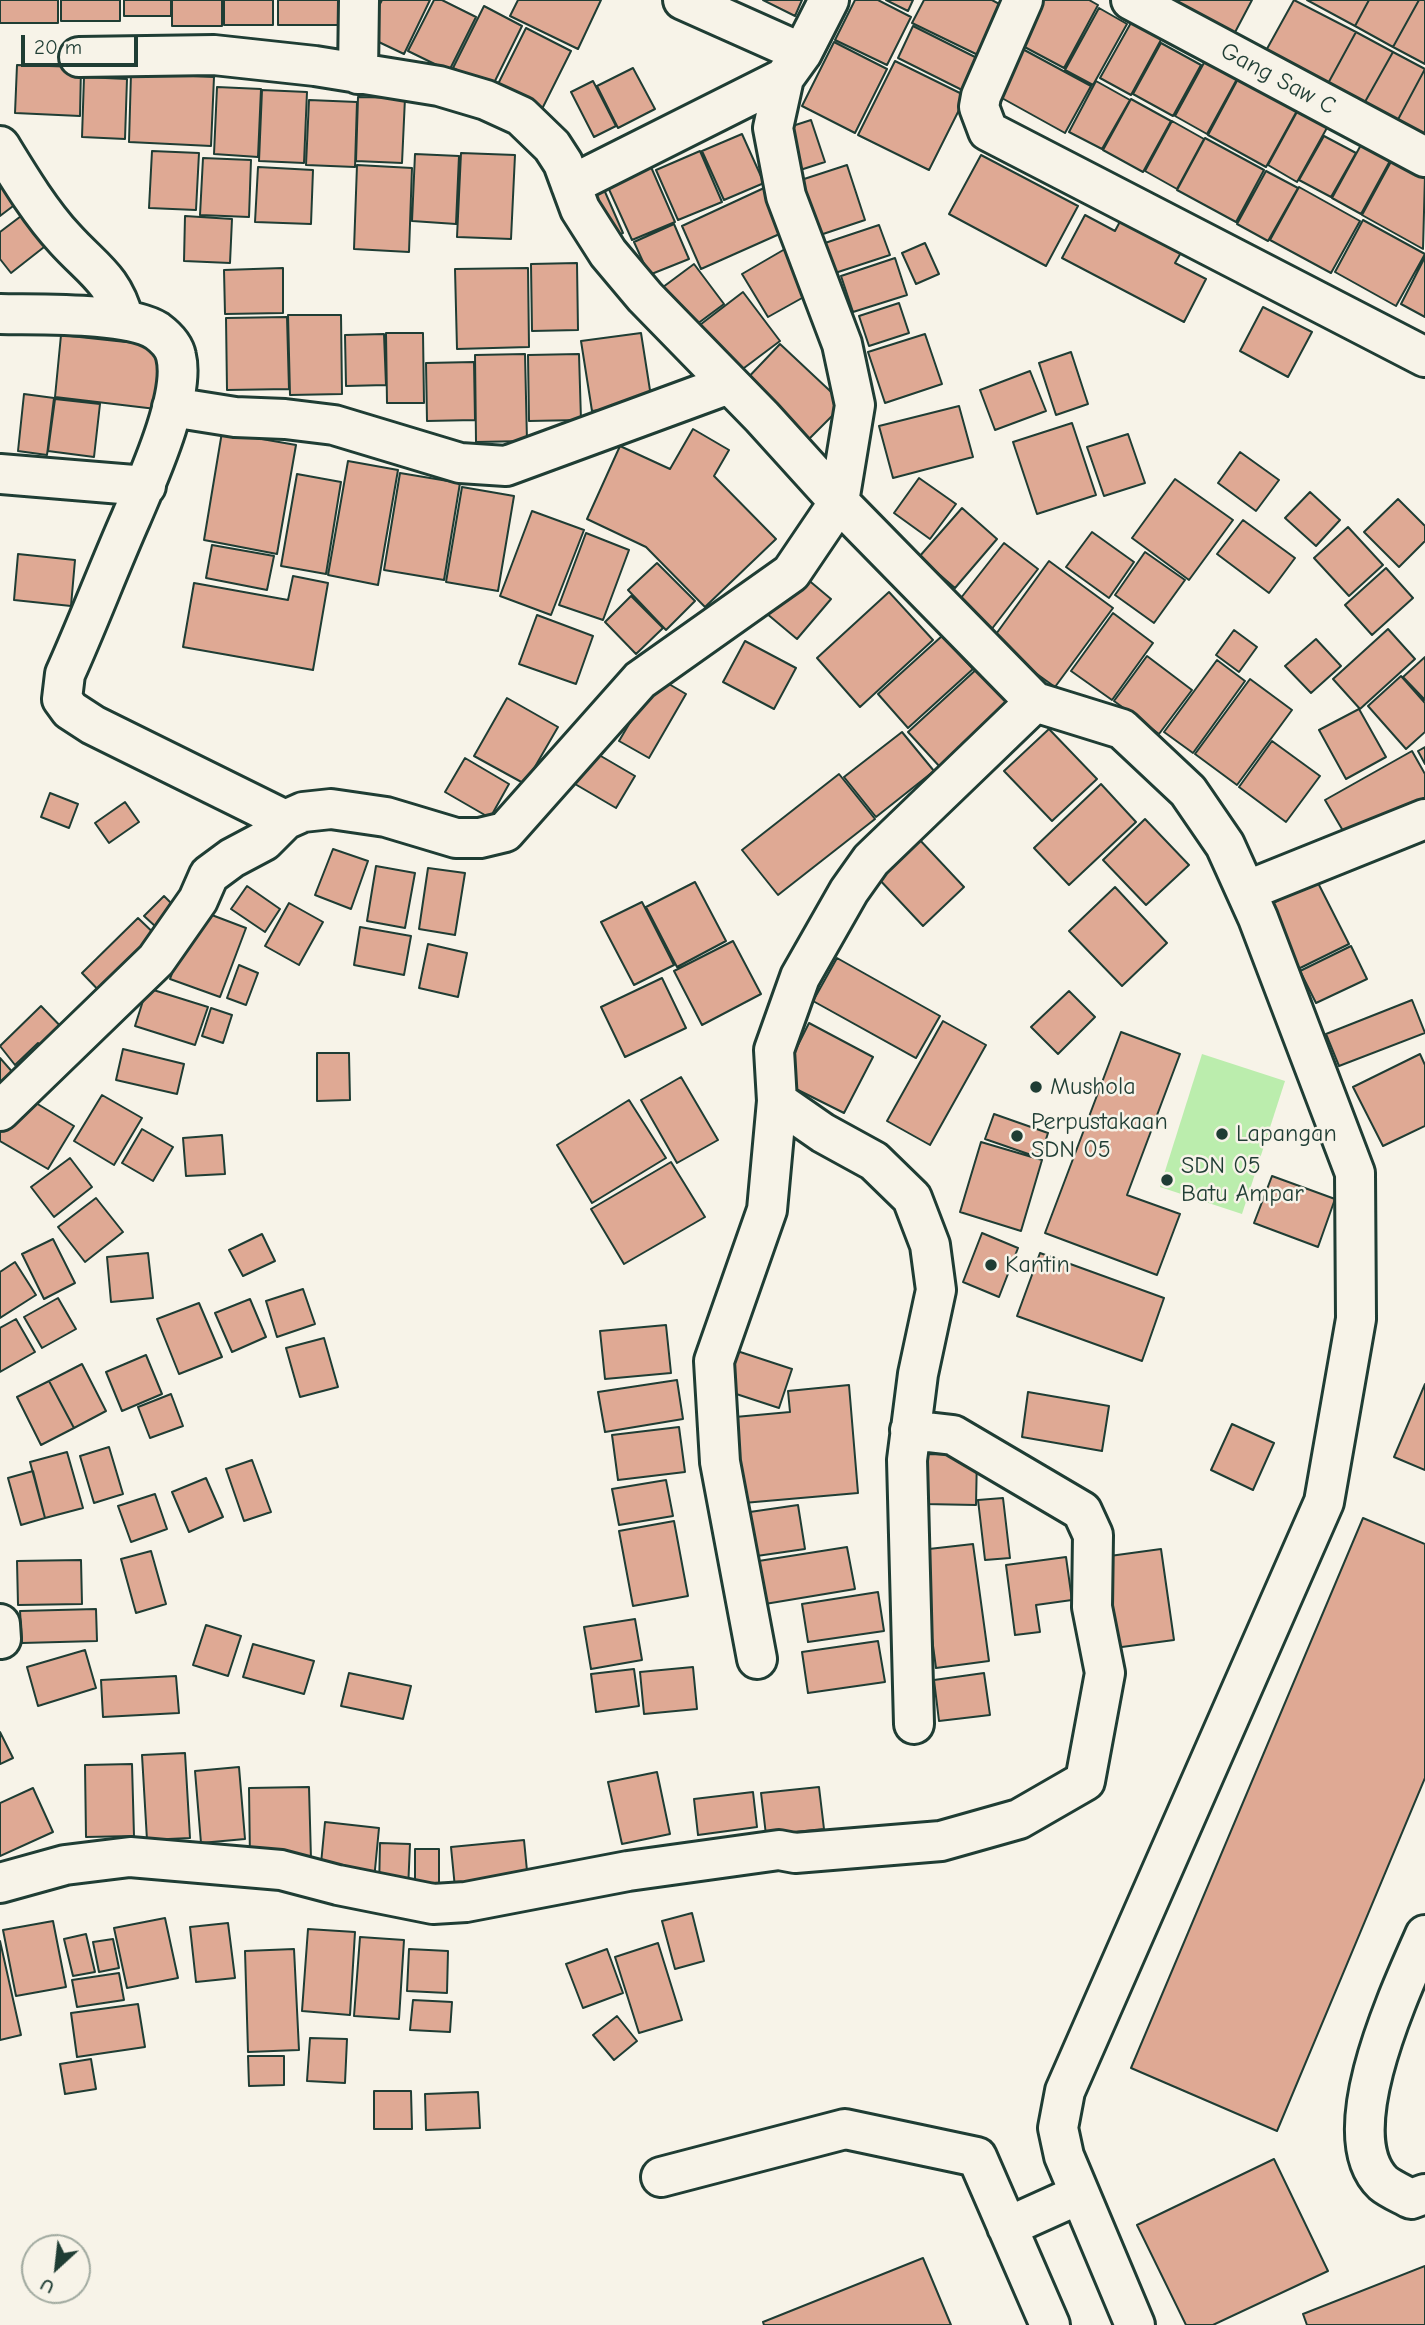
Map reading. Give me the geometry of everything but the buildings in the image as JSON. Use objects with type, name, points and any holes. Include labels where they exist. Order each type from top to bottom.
[{"type":"street","points":[[358,74],[359,0]]},
{"type":"street","points":[[683,0],[793,65]]},
{"type":"street","points":[[0,1111],[156,960],[198,900],[209,875],[232,858],[264,841],[285,820],[303,812],[331,809],[386,817],[456,838],[480,838],[505,832],[640,680],[692,640],[748,607],[791,573],[839,502],[855,405],[842,344],[786,196],[773,128],[793,65],[829,0]]},
{"type":"street","points":[[1023,0],[981,96],[979,107],[988,131],[1425,356]]},
{"type":"street","name":"Gang Saw C","points":[[1131,0],[1425,157]]},
{"type":"street","points":[[79,57],[214,55],[358,74],[439,86],[486,100],[521,116],[552,146],[580,209],[608,253],[645,297],[762,416],[839,502],[1034,702],[1122,729],[1188,791],[1225,845],[1246,891],[1355,1173],[1356,1319],[1324,1502],[1065,2091],[1058,2128],[1078,2195],[1135,2325]]},
{"type":"street","points":[[571,185],[793,65]]},
{"type":"street","points":[[0,146],[64,238],[108,281],[118,297],[124,320]]},
{"type":"street","points":[[0,314],[124,320],[156,330],[168,341],[176,355],[172,407],[146,486],[65,674],[62,699],[70,710],[93,725],[285,820]]},
{"type":"street","points":[[172,407],[235,417],[334,425],[460,463],[506,466],[729,384]]},
{"type":"street","points":[[0,474],[146,486]]},
{"type":"street","points":[[757,1659],[720,1462],[714,1362],[767,1210],[776,1101],[774,1050],[800,977],[849,891],[871,860],[1034,702]]},
{"type":"street","points":[[1246,891],[1425,819]]},
{"type":"street","points":[[776,1101],[823,1133],[873,1161],[912,1198],[930,1245],[936,1290],[918,1374],[907,1460],[914,1724]]},
{"type":"street","points":[[0,1883],[65,1865],[130,1857],[281,1870],[338,1885],[432,1903],[466,1902],[628,1871],[765,1852],[795,1853],[941,1841],[1019,1819],[1085,1781],[1105,1673],[1092,1607],[1093,1535],[1082,1511],[953,1435],[910,1430]]},
{"type":"street","points":[[0,1624],[1,1639]]},
{"type":"street","points":[[1425,1935],[1379,2049],[1366,2116],[1365,2145],[1369,2160],[1383,2182],[1411,2199],[1425,2194]]},
{"type":"street","points":[[660,2177],[845,2129],[977,2157],[1050,2325]]},
{"type":"street","points":[[1007,2227],[1078,2195]]},
{"type":"green space","name":"Lapangan","points":[[1202,1054],[1285,1081],[1242,1214],[1160,1187]]},
{"type":"place","name":"Mushola","points":[[1036,1087]]},
{"type":"place","name":"Lapangan","points":[[1222,1134]]},
{"type":"place","name":"Perpustakaan SDN 05","points":[[1017,1136]]},
{"type":"place","name":"SDN 05 Batu Ampar","points":[[1167,1180]]},
{"type":"place","name":"Kantin","points":[[991,1265]]}]
